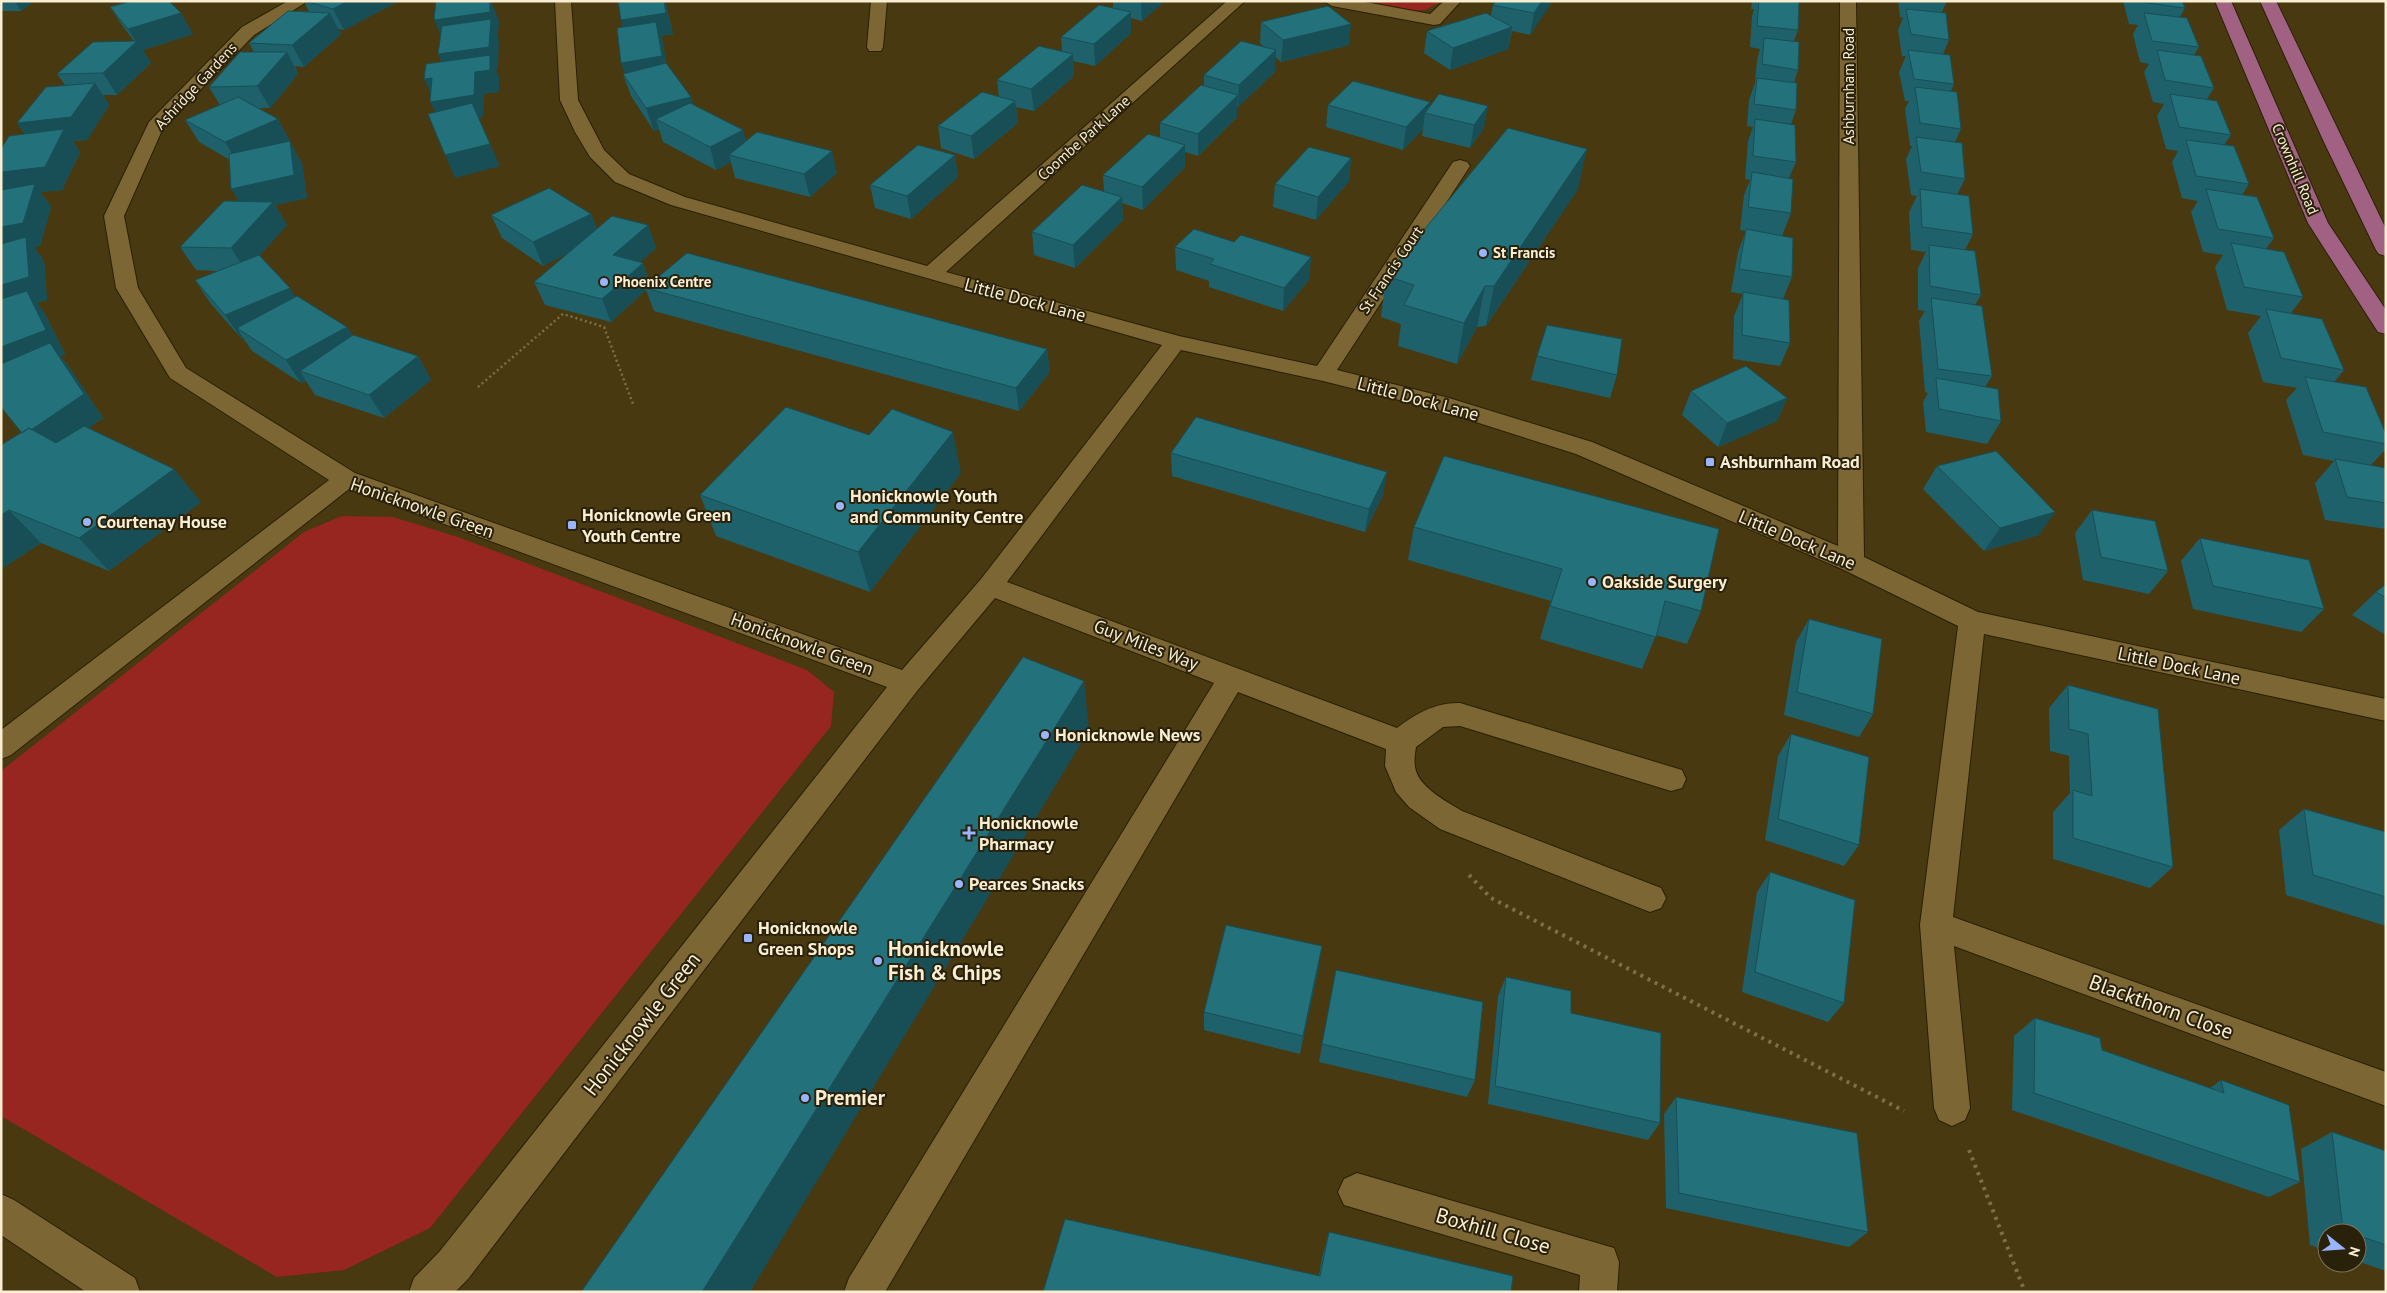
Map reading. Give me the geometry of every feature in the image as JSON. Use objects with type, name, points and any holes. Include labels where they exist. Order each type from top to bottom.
[{"type":"main road","name":"Crownhill Road","points":[[2224,1],[2318,223],[2386,327]]},
{"type":"main road","points":[[2268,1],[2332,140],[2386,250]]},
{"type":"street","name":"Ashridge Gardens","points":[[300,1],[248,31],[155,126],[114,216],[127,288],[178,373],[346,479]]},
{"type":"street","name":"Little Dock Lane","points":[[563,1],[568,100],[584,132],[597,153],[622,178],[678,200],[931,274],[1176,342],[1322,374],[1441,403],[1584,448],[1851,562],[1972,621],[2386,710]]},
{"type":"street","points":[[875,47],[879,1]]},
{"type":"street","name":"Coombe Park Lane","points":[[931,274],[1237,1]]},
{"type":"street","points":[[1332,1],[1434,20],[1453,1]]},
{"type":"street","name":"Ashburnham Road","points":[[1848,1],[1851,562]]},
{"type":"street","name":"St Francis Court","points":[[1322,374],[1460,166]]},
{"type":"street","name":"Honicknowle Green","points":[[428,1292],[454,1265],[907,683],[990,586],[1176,342]]},
{"type":"street","name":"Honicknowle Green","points":[[1,747],[346,479],[907,683]]},
{"type":"street","name":"Guy Miles Way","points":[[990,586],[1401,742]]},
{"type":"street","points":[[1952,1108],[1936,925],[1972,621]]},
{"type":"street","points":[[863,1292],[1232,677]]},
{"type":"street","points":[[1650,898],[1451,820],[1430,806],[1410,788],[1400,768],[1401,742],[1418,728],[1436,717],[1456,714],[1487,721],[1671,779]]},
{"type":"street","name":"Blackthorn Close","points":[[1936,925],[2386,1088]]},
{"type":"street","name":"Boxhill Close","points":[[1357,1192],[1600,1262],[1598,1292]]},
{"type":"street","points":[[1,1213],[121,1292]]},
{"type":"path","points":[[478,387],[563,314],[604,327],[633,404]]},
{"type":"path","points":[[1463,869],[1491,898],[1905,1112]]},
{"type":"path","points":[[1952,1108],[2025,1292]]},
{"type":"shaded area","points":[[1359,1],[1442,1],[1425,10],[1408,11]]},
{"type":"shaded area","points":[[342,516],[393,517],[458,537],[807,670],[834,692],[831,726],[430,1228],[344,1270],[277,1277],[1,1116],[1,771],[304,532]]},
{"type":"building","points":[[132,1],[169,1],[181,13],[128,29],[110,7]]},
{"type":"building","points":[[305,1],[348,1],[333,9]]},
{"type":"building","points":[[436,1],[490,1],[490,12],[434,20]]},
{"type":"building","points":[[618,1],[664,1],[666,13],[621,20]]},
{"type":"building","points":[[1496,1],[1542,1],[1534,13],[1493,5]]},
{"type":"building","points":[[1759,1],[1799,1],[1798,30],[1757,26]]},
{"type":"building","points":[[2182,1],[2185,8],[2141,2]]},
{"type":"building","points":[[1099,5],[1131,12],[1094,44],[1061,37]]},
{"type":"building","points":[[1328,6],[1351,24],[1283,40],[1261,22]]},
{"type":"building","points":[[1906,9],[1946,13],[1949,40],[1911,34]]},
{"type":"building","points":[[288,11],[330,13],[292,45],[249,43]]},
{"type":"building","points":[[1486,13],[1512,27],[1453,48],[1427,31]]},
{"type":"building","points":[[2144,13],[2187,18],[2199,47],[2152,41]]},
{"type":"building","points":[[491,19],[489,47],[438,54],[442,26]]},
{"type":"building","points":[[656,22],[662,56],[621,63],[617,28]]},
{"type":"building","points":[[1764,38],[1799,42],[1798,70],[1762,64]]},
{"type":"building","points":[[137,41],[103,73],[57,74],[93,42]]},
{"type":"building","points":[[1241,41],[1276,50],[1239,85],[1204,75]]},
{"type":"building","points":[[1039,46],[1073,54],[1031,89],[997,80]]},
{"type":"building","points":[[1908,50],[1950,55],[1954,84],[1914,79]]},
{"type":"building","points":[[2157,50],[2201,56],[2214,88],[2165,80]]},
{"type":"building","points":[[240,52],[287,52],[257,86],[209,87]]},
{"type":"building","points":[[490,55],[490,70],[475,72],[474,95],[430,102],[432,78],[424,79],[426,64]]},
{"type":"building","points":[[666,63],[691,97],[646,108],[623,74]]},
{"type":"building","points":[[1757,78],[1797,83],[1796,110],[1754,104]]},
{"type":"building","points":[[1353,81],[1430,102],[1406,127],[1328,105]]},
{"type":"building","points":[[95,83],[71,117],[17,123],[46,87]]},
{"type":"building","points":[[1201,85],[1238,95],[1198,134],[1160,123]]},
{"type":"building","points":[[1915,87],[1957,92],[1961,129],[1920,123]]},
{"type":"building","points":[[982,92],[1015,101],[971,136],[938,126]]},
{"type":"building","points":[[1439,94],[1488,106],[1474,125],[1425,113]]},
{"type":"building","points":[[2170,94],[2217,101],[2231,135],[2179,127]]},
{"type":"building","points":[[238,97],[278,119],[225,142],[185,120]]},
{"type":"building","points":[[472,103],[490,144],[445,155],[428,114]]},
{"type":"building","points":[[690,103],[743,130],[710,147],[656,119]]},
{"type":"building","points":[[1755,119],[1795,125],[1796,162],[1753,156]]},
{"type":"building","name":"St Francis","points":[[1508,128],[1587,149],[1494,286],[1485,286],[1464,323],[1404,305],[1414,285],[1386,276]]},
{"type":"building","points":[[64,129],[45,167],[1,172],[1,149],[9,136]]},
{"type":"building","points":[[757,132],[832,151],[804,174],[729,155]]},
{"type":"building","points":[[1148,134],[1185,145],[1142,187],[1103,175]]},
{"type":"building","points":[[1916,137],[1962,143],[1965,179],[1921,172]]},
{"type":"building","points":[[2186,140],[2234,146],[2249,184],[2196,176]]},
{"type":"building","points":[[290,141],[294,175],[231,189],[229,154]]},
{"type":"building","points":[[918,145],[955,155],[907,196],[870,185]]},
{"type":"building","points":[[1309,147],[1351,158],[1318,197],[1275,184]]},
{"type":"building","points":[[1752,172],[1793,179],[1791,213],[1748,207]]},
{"type":"building","points":[[35,184],[23,223],[1,227],[1,190]]},
{"type":"building","points":[[1082,185],[1122,197],[1073,245],[1032,232]]},
{"type":"building","points":[[549,188],[591,214],[533,242],[491,215]]},
{"type":"building","points":[[1920,189],[1969,196],[1973,234],[1922,227]]},
{"type":"building","points":[[2206,189],[2257,197],[2274,238],[2218,229]]},
{"type":"building","points":[[224,201],[273,202],[231,248],[180,247]]},
{"type":"building","points":[[612,216],[648,225],[613,255],[643,263],[602,299],[534,282]]},
{"type":"building","points":[[1194,229],[1234,242],[1241,235],[1311,257],[1284,288],[1210,264],[1214,259],[1175,247]]},
{"type":"building","points":[[1746,229],[1793,238],[1792,277],[1739,269]]},
{"type":"building","points":[[26,237],[29,277],[1,285],[1,244]]},
{"type":"building","points":[[2231,243],[2284,252],[2303,297],[2244,287]]},
{"type":"building","points":[[1929,245],[1975,251],[1981,295],[1930,286]]},
{"type":"building","points":[[687,253],[1047,349],[1016,388],[645,288]]},
{"type":"building","points":[[259,255],[290,288],[225,315],[195,280]]},
{"type":"building","points":[[27,291],[46,330],[1,347],[1,299]]},
{"type":"building","points":[[1743,292],[1789,300],[1790,343],[1742,335]]},
{"type":"building","points":[[297,296],[347,327],[286,360],[237,328]]},
{"type":"building","points":[[1931,298],[1982,306],[1992,376],[1938,369]]},
{"type":"building","points":[[2266,309],[2322,319],[2344,370],[2281,358]]},
{"type":"building","points":[[1547,325],[1622,339],[1617,375],[1537,356]]},
{"type":"building","points":[[353,335],[418,356],[369,395],[300,371]]},
{"type":"building","points":[[50,343],[84,394],[31,430],[29,428],[22,433],[1,407],[1,364]]},
{"type":"building","points":[[1746,366],[1787,398],[1727,423],[1691,391]]},
{"type":"building","points":[[2305,377],[2366,387],[2386,434],[2386,444],[2323,432]]},
{"type":"building","points":[[1936,378],[1998,389],[2001,421],[1939,409]]},
{"type":"building","points":[[786,407],[869,435],[892,409],[953,432],[858,552],[700,495]]},
{"type":"building","points":[[1196,417],[1387,472],[1369,509],[1171,453]]},
{"type":"building","points":[[84,426],[174,469],[79,538],[9,510],[1,515],[1,445],[29,428],[56,443]]},
{"type":"building","points":[[1996,451],[2055,512],[2000,528],[1937,466]]},
{"type":"building","name":"Oakside Surgery","points":[[1444,456],[1719,529],[1701,611],[1665,601],[1656,637],[1550,606],[1562,569],[1414,527]]},
{"type":"building","points":[[2335,459],[2386,468],[2386,503],[2347,497]]},
{"type":"building","points":[[2092,510],[2155,521],[2168,571],[2101,557]]},
{"type":"building","points":[[2200,538],[2309,560],[2324,609],[2213,586]]},
{"type":"building","points":[[2386,584],[2386,598],[2376,592]]},
{"type":"building","points":[[1809,619],[1882,639],[1873,714],[1797,692]]},
{"type":"building","points":[[1023,657],[1084,681],[702,1292],[581,1292]]},
{"type":"building","points":[[2068,685],[2158,709],[2173,867],[2073,838],[2073,790],[2092,796],[2088,734],[2069,729]]},
{"type":"building","points":[[1791,734],[1869,757],[1859,845],[1778,819]]},
{"type":"building","points":[[2304,809],[2386,832],[2386,897],[2313,875]]},
{"type":"building","points":[[1770,872],[1855,900],[1844,1003],[1755,972]]},
{"type":"building","points":[[1226,925],[1322,946],[1303,1036],[1204,1012]]},
{"type":"building","points":[[1336,970],[1483,1002],[1475,1080],[1322,1044]]},
{"type":"building","points":[[1506,977],[1571,991],[1571,1013],[1661,1033],[1660,1123],[1495,1086]]},
{"type":"building","points":[[2035,1018],[2100,1038],[2102,1050],[2224,1093],[2221,1080],[2289,1105],[2300,1182],[2034,1093]]},
{"type":"building","points":[[1676,1097],[1857,1133],[1868,1232],[1679,1193]]},
{"type":"building","points":[[2332,1132],[2386,1151],[2386,1245],[2367,1238],[2367,1223],[2342,1223]]},
{"type":"building","points":[[1065,1219],[1320,1276],[1329,1232],[1513,1276],[1511,1292],[1043,1292]]},
{"type":"place","name":"St Francis","points":[[1483,253]]},
{"type":"place","name":"Phoenix Centre","points":[[604,282]]},
{"type":"place","name":"Ashburnham Road","points":[[1710,462]]},
{"type":"place","name":"Honicknowle Youth and Community Centre","points":[[840,506]]},
{"type":"place","name":"Courtenay House","points":[[87,522]]},
{"type":"place","name":"Honicknowle Green Youth Centre","points":[[572,525]]},
{"type":"place","name":"Oakside Surgery","points":[[1592,582]]},
{"type":"place","name":"Honicknowle News","points":[[1045,735]]},
{"type":"place","name":"Honicknowle Pharmacy","points":[[969,833]]},
{"type":"place","name":"Pearces Snacks","points":[[959,884]]},
{"type":"place","name":"Honicknowle Green Shops","points":[[748,938]]},
{"type":"place","name":"Honicknowle Fish & Chips","points":[[878,961]]},
{"type":"place","name":"Premier","points":[[805,1098]]}]
